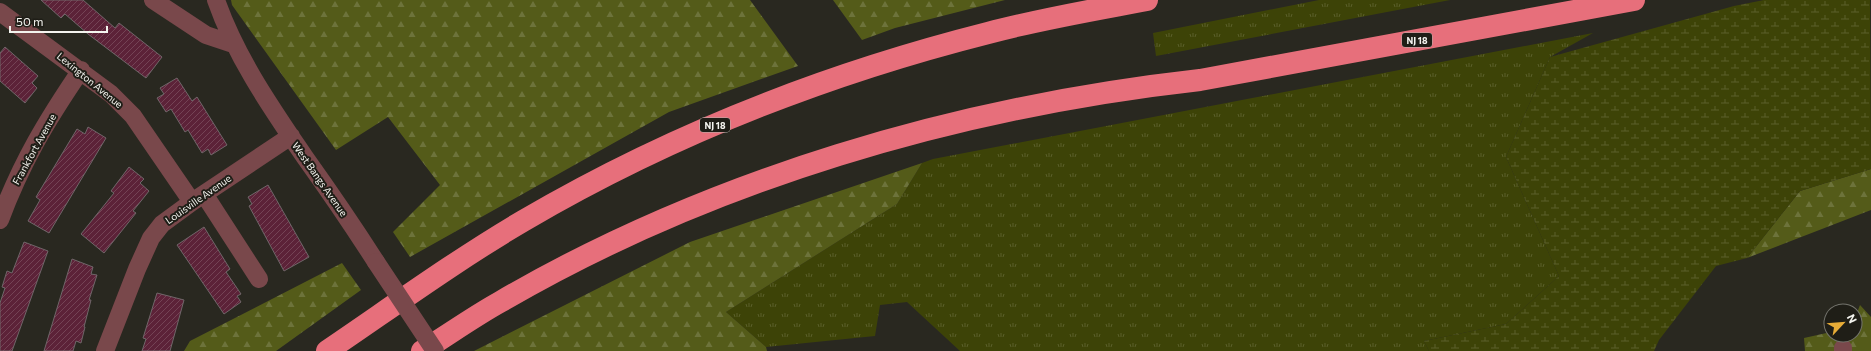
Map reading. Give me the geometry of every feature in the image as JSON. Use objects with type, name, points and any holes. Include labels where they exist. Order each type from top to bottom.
[{"type":"highway","name":"NJ 18","points":[[327,351],[469,254],[524,220],[627,166],[738,115],[846,75],[939,46],[1033,22],[1147,0]]},
{"type":"highway","name":"NJ 18","points":[[422,351],[499,302],[587,256],[643,230],[765,180],[867,147],[935,128],[1021,109],[1146,86],[1200,80],[1634,0]]},
{"type":"street","points":[[153,0],[206,35],[234,44]]},
{"type":"street","name":"West Bangs Avenue","points":[[216,0],[242,61],[435,351]]},
{"type":"street","name":"Lexington Avenue","points":[[0,12],[81,70],[111,94],[133,116],[198,198],[259,279]]},
{"type":"street","name":"Frankfort Avenue","points":[[0,220],[13,186],[35,142],[81,70]]},
{"type":"street","name":"Louisville Avenue","points":[[105,351],[136,269],[151,238],[162,224],[291,136]]},
{"type":"green space","points":[[231,0],[750,0],[798,66],[669,112],[410,257],[393,232],[440,185],[388,117],[336,150],[232,5]]},
{"type":"green space","points":[[833,0],[1005,0],[895,28],[862,40]]},
{"type":"green space","points":[[1319,0],[1450,0],[1156,56],[1153,33]]},
{"type":"green space","points":[[1764,0],[1870,0],[1871,169],[1800,191],[1747,258],[1716,266],[1659,340],[1654,351],[1429,351],[1424,341],[1506,324],[1559,276],[1506,157],[1550,57],[1734,6]]},
{"type":"green space","points":[[1593,33],[1550,57],[1506,157],[1559,276],[1506,324],[1424,341],[1429,351],[960,351],[907,302],[880,305],[875,336],[766,347],[726,312],[897,204],[922,163],[933,159]]},
{"type":"green space","points":[[922,163],[897,204],[726,312],[766,347],[767,351],[474,351],[690,242]]},
{"type":"green space","points":[[1871,169],[1871,210],[1747,258],[1800,191]]},
{"type":"green space","points":[[342,263],[361,290],[276,351],[184,351],[190,341]]},
{"type":"green space","points":[[1863,308],[1871,317],[1871,351],[1805,351],[1804,338],[1823,334],[1823,343],[1863,343]]},
{"type":"building","points":[[41,0],[83,0],[115,28],[119,23],[162,57],[146,78],[88,34],[65,14],[61,18]]},
{"type":"building","points":[[5,47],[38,76],[32,83],[37,88],[25,103],[0,81],[0,53]]},
{"type":"building","points":[[177,78],[192,101],[197,97],[227,145],[211,155],[208,149],[202,153],[188,130],[185,132],[171,109],[166,112],[157,98],[164,94],[160,88]]},
{"type":"building","points":[[88,127],[106,138],[49,233],[28,221],[40,200],[36,197],[77,129],[85,134]]},
{"type":"building","points":[[129,167],[144,179],[140,183],[149,191],[133,211],[136,213],[104,253],[81,234],[114,193],[111,191]]},
{"type":"building","points":[[268,185],[309,257],[284,271],[249,206],[252,204],[248,197]]},
{"type":"building","points":[[204,227],[230,269],[226,272],[241,294],[237,296],[241,302],[224,314],[177,245]]},
{"type":"building","points":[[24,242],[48,251],[12,351],[0,351],[0,303],[5,288],[2,287],[7,271],[12,273]]},
{"type":"building","points":[[72,259],[93,267],[91,274],[97,275],[89,300],[91,300],[81,343],[76,341],[73,351],[44,351]]},
{"type":"building","points":[[157,293],[184,300],[170,351],[142,351],[146,339],[143,338]]}]
